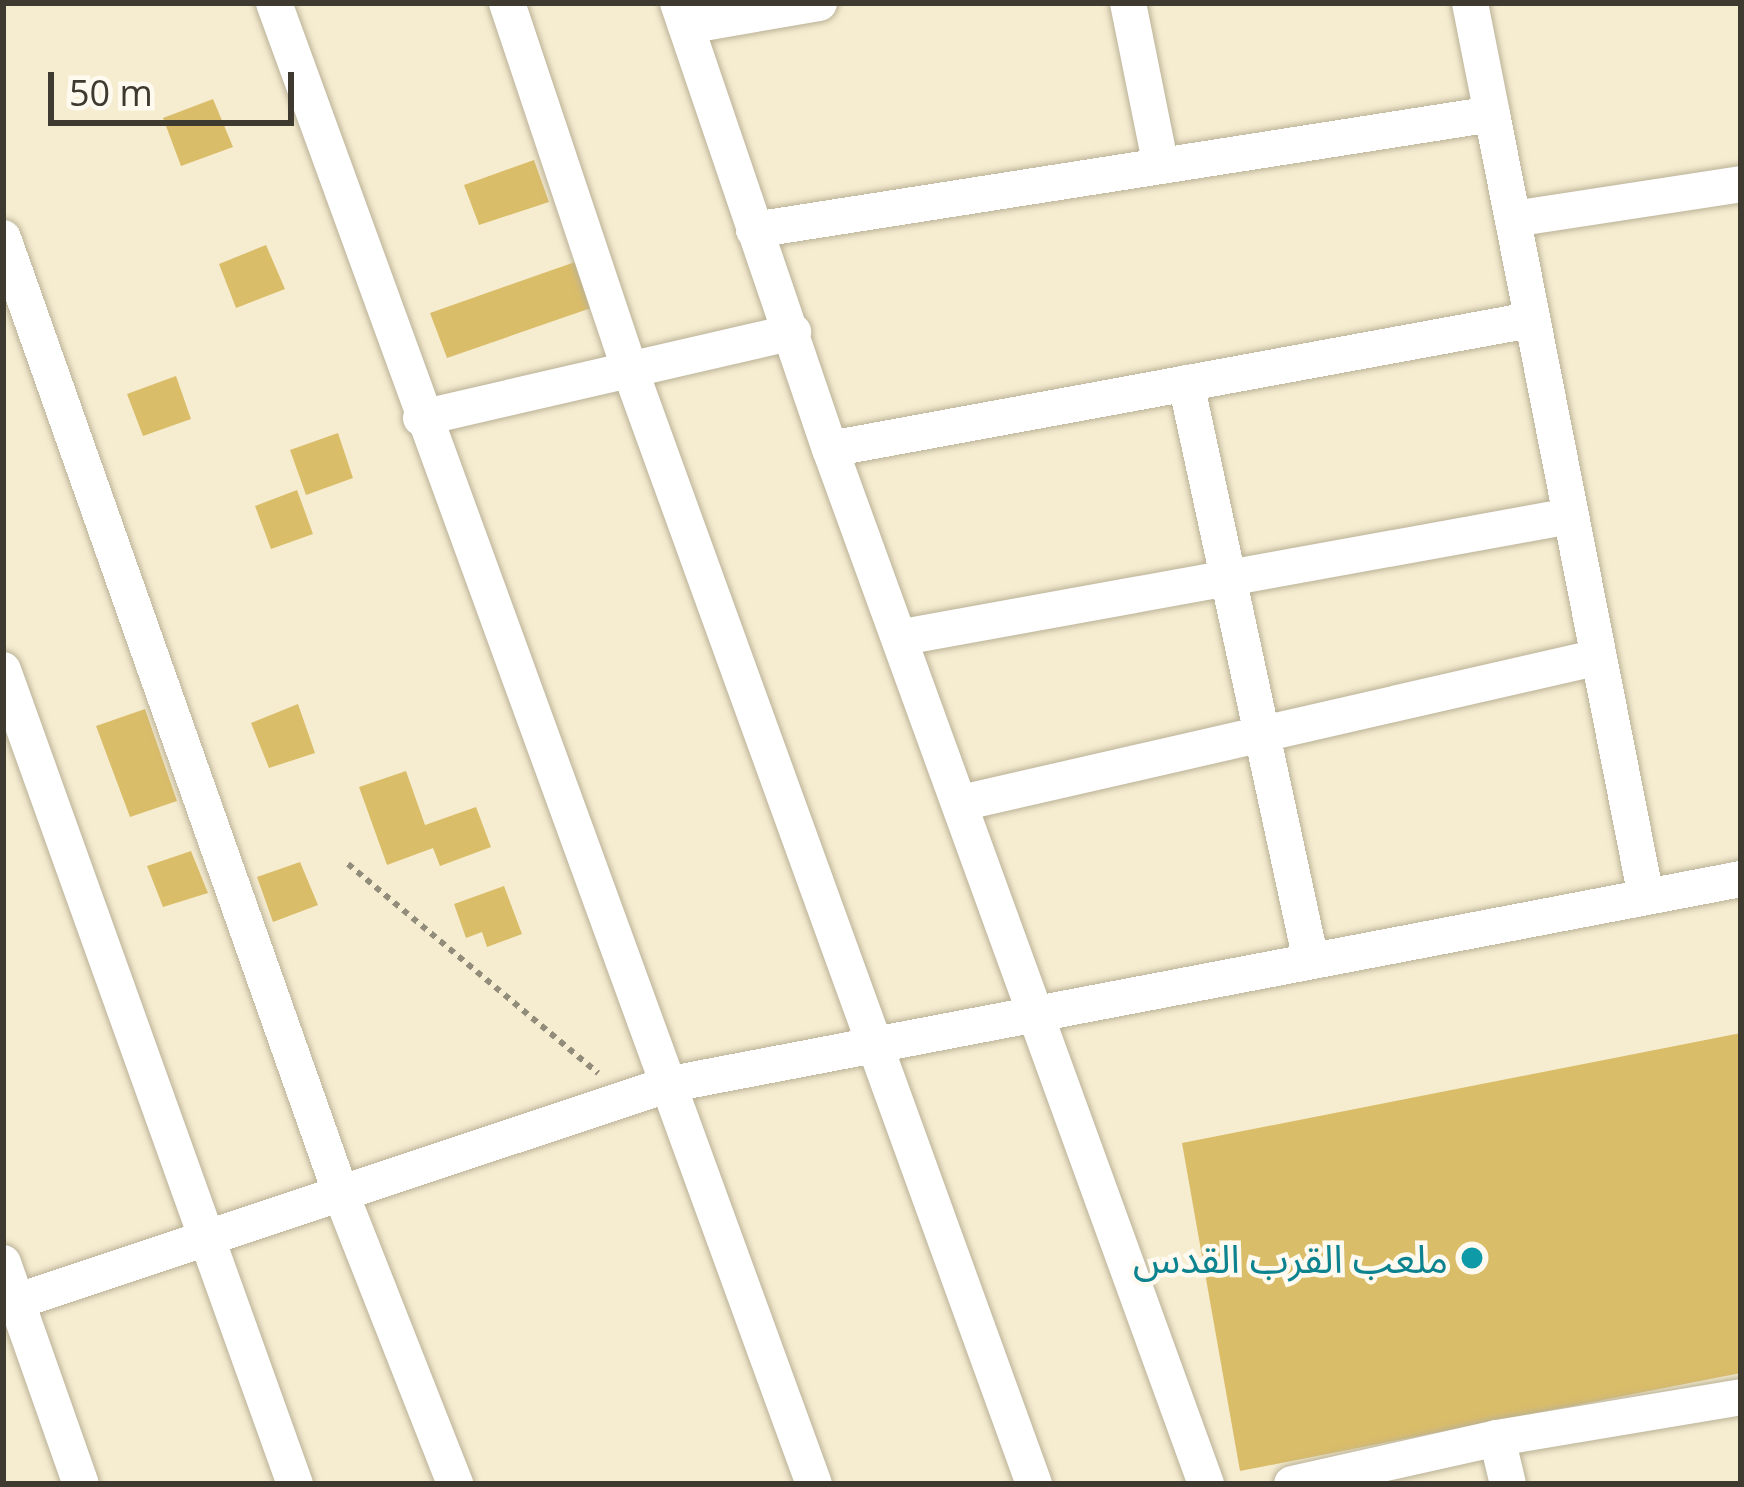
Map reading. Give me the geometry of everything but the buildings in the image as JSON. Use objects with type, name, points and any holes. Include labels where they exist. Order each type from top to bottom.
[{"type":"street","points":[[274,3],[421,418],[814,1484]]},
{"type":"street","points":[[507,3],[628,367],[1034,1484]]},
{"type":"street","points":[[819,3],[682,15],[830,449],[903,637],[1206,1484]]},
{"type":"street","points":[[1128,3],[1162,166]]},
{"type":"street","points":[[1470,3],[1646,897]]},
{"type":"street","points":[[754,230],[1492,114]]},
{"type":"street","points":[[1513,219],[1741,184]]},
{"type":"street","points":[[3,238],[341,1194],[455,1484]]},
{"type":"street","points":[[830,449],[1530,320]]},
{"type":"street","points":[[421,418],[793,332]]},
{"type":"street","points":[[1186,383],[1311,961]]},
{"type":"street","points":[[903,637],[1570,516]]},
{"type":"street","points":[[961,802],[1599,657]]},
{"type":"street","points":[[3,670],[295,1484]]},
{"type":"street","points":[[10,1304],[665,1085],[1741,879]]},
{"type":"street","points":[[3,1263],[10,1304],[82,1484]]},
{"type":"street","points":[[1292,1484],[1357,1477],[1497,1438],[1741,1397]]},
{"type":"street","points":[[1497,1438],[1508,1484]]},
{"type":"path","points":[[348,864],[628,1099]]},
{"type":"place","name":"ملعب القرب القدس","points":[[1472,1258]]}]
